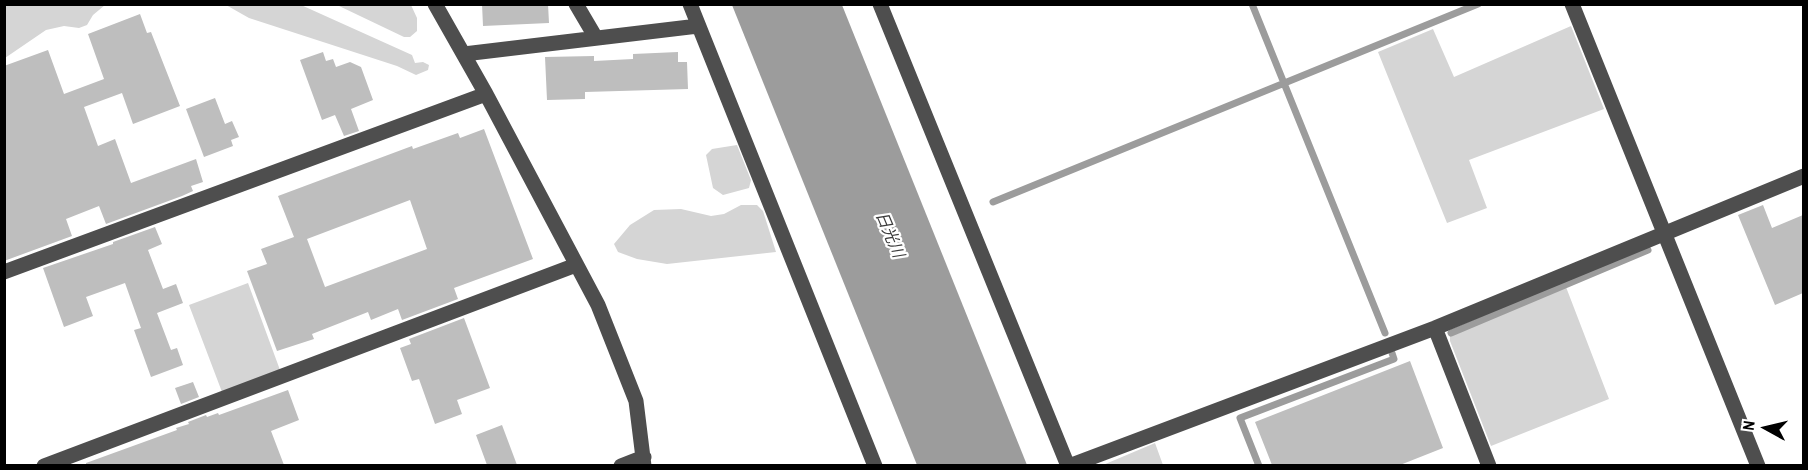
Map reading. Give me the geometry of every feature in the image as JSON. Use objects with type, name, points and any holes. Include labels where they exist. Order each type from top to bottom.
[{"type":"street","points":[[435,4],[486,94],[598,305],[636,401],[644,461],[621,465]]},
{"type":"street","points":[[576,4],[596,39]]},
{"type":"street","points":[[690,4],[875,465]]},
{"type":"street","points":[[880,4],[1068,465],[1435,328],[1803,176]]},
{"type":"street","points":[[1572,4],[1758,465]]},
{"type":"street","points":[[464,54],[698,26]]},
{"type":"street","points":[[4,272],[486,94]]},
{"type":"street","points":[[44,465],[576,265]]},
{"type":"street","points":[[1435,328],[1490,465]]},
{"type":"shaded area","points":[[5,4],[105,5],[93,15],[87,25],[79,28],[64,26],[46,30],[5,58]]},
{"type":"shaded area","points":[[226,5],[301,5],[412,55],[415,63],[423,62],[429,65],[428,70],[416,75],[397,66],[249,18]]},
{"type":"shaded area","points":[[337,5],[411,5],[417,18],[417,31],[410,37],[404,37]]},
{"type":"shaded area","points":[[1571,26],[1604,109],[1469,160],[1487,208],[1447,223],[1378,52],[1433,29],[1454,77]]},
{"type":"shaded area","points":[[737,145],[751,180],[749,188],[723,195],[713,188],[706,155],[712,149]]},
{"type":"shaded area","points":[[741,205],[757,205],[763,211],[776,252],[667,264],[637,259],[618,252],[614,244],[630,225],[654,210],[681,209],[711,216],[724,214]]},
{"type":"shaded area","points":[[248,283],[280,370],[222,392],[189,305]]},
{"type":"shaded area","points":[[1566,287],[1609,399],[1491,446],[1450,341],[1450,335]]},
{"type":"shaded area","points":[[1155,443],[1163,465],[1103,465]]},
{"type":"water","name":"日光川","points":[[732,5],[842,5],[1027,465],[917,465]]},
{"type":"building","points":[[482,4],[548,4],[549,23],[483,26]]},
{"type":"building","points":[[140,14],[147,33],[151,32],[180,106],[133,124],[122,93],[84,107],[98,146],[115,139],[131,183],[196,159],[203,182],[191,186],[193,191],[182,196],[106,224],[99,206],[66,219],[72,236],[4,261],[4,66],[48,50],[64,94],[104,79],[88,34]]},
{"type":"building","points":[[323,52],[326,61],[333,59],[336,67],[350,62],[361,67],[373,100],[351,109],[359,131],[344,136],[335,115],[322,120],[300,60]]},
{"type":"building","points":[[678,52],[678,62],[687,62],[688,89],[585,92],[585,99],[547,100],[545,57],[594,56],[594,61],[633,59],[633,54]]},
{"type":"building","points":[[215,98],[225,124],[232,121],[239,137],[231,140],[233,146],[204,157],[186,109]]},
{"type":"building","points":[[484,129],[533,259],[454,288],[458,299],[402,320],[398,309],[371,320],[368,312],[312,334],[314,339],[277,351],[247,271],[267,264],[261,249],[294,237],[278,196],[412,146],[413,149],[458,133],[460,138]],"holes":[[[410,200],[427,249],[325,287],[307,239]]]},
{"type":"building","points":[[1763,205],[1772,228],[1803,215],[1803,293],[1775,305],[1738,215]]},
{"type":"building","points":[[155,227],[162,244],[148,250],[163,289],[176,284],[183,303],[157,313],[171,350],[177,348],[183,365],[151,377],[134,330],[141,328],[125,283],[86,297],[93,316],[64,327],[43,268]]},
{"type":"building","points":[[464,318],[490,388],[457,400],[462,414],[435,424],[419,379],[412,381],[400,348],[411,344],[409,339]]},
{"type":"building","points":[[1410,361],[1443,448],[1400,465],[1272,465],[1255,422]]},
{"type":"building","points":[[193,382],[199,397],[181,404],[175,388]]},
{"type":"building","points":[[288,390],[299,420],[271,431],[284,465],[86,465],[86,463],[177,430],[176,428],[206,415],[207,417],[218,413],[219,415]]},
{"type":"building","points":[[502,425],[517,465],[487,465],[476,435]]},
{"type":"waterway","points":[[1252,4],[1385,333]]},
{"type":"waterway","points":[[993,202],[1478,4]]},
{"type":"waterway","points":[[1451,333],[1648,250]]},
{"type":"waterway","points":[[1259,466],[1240,418],[1394,359],[1392,353]]}]
